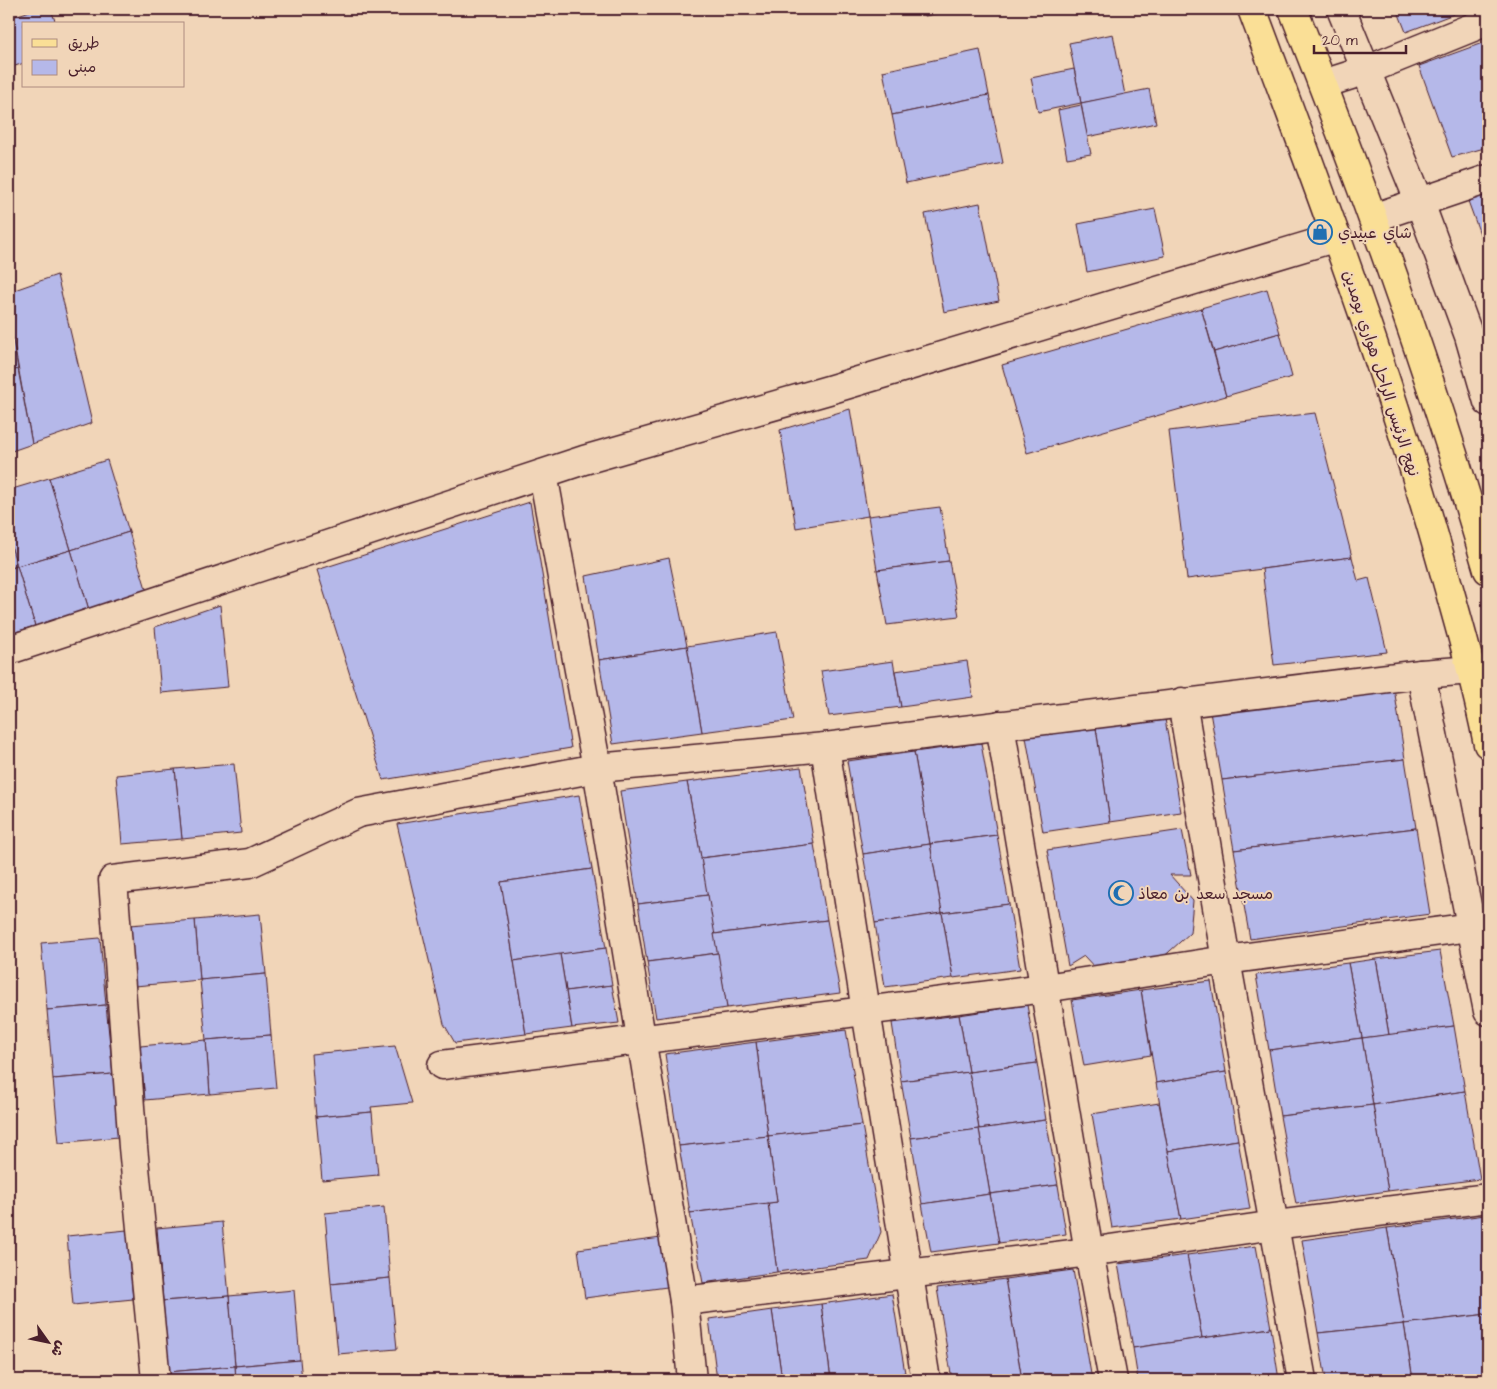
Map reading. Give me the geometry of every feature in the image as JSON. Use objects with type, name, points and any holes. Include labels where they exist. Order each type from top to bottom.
[{"type":"main road","name":"نهج الرئيس الراحل هواري بومدين","points":[[1252,9],[1371,334],[1422,493],[1472,670],[1485,709],[1488,744]]},
{"type":"main road","points":[[1293,9],[1323,84],[1419,346],[1463,483],[1488,570]]},
{"type":"street","points":[[1341,9],[1420,203],[1469,336],[1488,402]]},
{"type":"street","points":[[1323,84],[1367,70],[1488,21]]},
{"type":"street","points":[[1373,218],[1488,179]]},
{"type":"street","points":[[9,650],[584,460],[851,383],[1337,237]]},
{"type":"street","points":[[542,474],[597,768],[684,1301],[692,1380]]},
{"type":"street","points":[[156,1380],[134,1156],[113,880],[250,863],[358,813],[597,768],[825,747],[1182,702],[1421,674],[1472,670]]},
{"type":"street","points":[[1421,674],[1480,927],[1488,1011]]},
{"type":"street","points":[[1182,702],[1226,960],[1302,1380]]},
{"type":"street","points":[[1000,725],[1089,1252],[1113,1380]]},
{"type":"street","points":[[825,747],[926,1380]]},
{"type":"street","points":[[442,1065],[1045,988],[1226,960],[1480,927]]},
{"type":"street","points":[[684,1301],[1089,1252],[1275,1225],[1488,1198]]},
{"type":"building","points":[[36,9],[51,9],[55,22],[22,22],[22,64],[9,68],[9,18]]},
{"type":"building","points":[[923,9],[955,9],[955,10],[925,16]]},
{"type":"building","points":[[1397,9],[1467,9],[1406,32]]},
{"type":"building","points":[[1113,34],[1125,95],[1081,103],[1069,43]]},
{"type":"building","points":[[1488,41],[1488,147],[1452,157],[1419,66]]},
{"type":"building","points":[[980,50],[989,95],[892,115],[883,71]]},
{"type":"building","points":[[1074,69],[1081,103],[1038,112],[1031,78]]},
{"type":"building","points":[[1149,89],[1156,123],[1087,137],[1081,103]]},
{"type":"building","points":[[989,95],[1003,163],[906,183],[892,115]]},
{"type":"building","points":[[1081,105],[1091,154],[1067,158],[1058,110]]},
{"type":"building","points":[[1488,184],[1488,256],[1464,190]]},
{"type":"building","points":[[980,203],[999,301],[944,312],[925,214]]},
{"type":"building","points":[[1155,209],[1165,256],[1087,272],[1078,224]]},
{"type":"building","points":[[57,275],[92,423],[32,444],[9,316],[9,292]]},
{"type":"building","points":[[1267,289],[1280,333],[1214,352],[1201,308]]},
{"type":"building","points":[[1201,308],[1226,396],[1027,453],[1002,365]]},
{"type":"building","points":[[9,317],[18,369],[9,372]]},
{"type":"building","points":[[1280,333],[1292,377],[1226,396],[1214,352]]},
{"type":"building","points":[[18,369],[32,444],[9,452],[9,372]]},
{"type":"building","points":[[850,409],[868,516],[796,528],[780,430]]},
{"type":"building","points":[[1315,413],[1352,557],[1187,579],[1169,431]]},
{"type":"building","points":[[107,460],[129,532],[71,550],[49,478]]},
{"type":"building","points":[[49,478],[71,550],[17,566],[9,539],[9,490]]},
{"type":"building","points":[[530,502],[571,748],[383,780],[317,570]]},
{"type":"building","points":[[940,507],[949,561],[877,570],[868,516]]},
{"type":"building","points":[[129,532],[147,592],[89,610],[71,550]]},
{"type":"building","points":[[9,539],[17,566],[9,569]]},
{"type":"building","points":[[71,550],[89,610],[35,626],[17,566]]},
{"type":"building","points":[[1352,557],[1358,581],[1369,578],[1387,652],[1274,665],[1262,569]]},
{"type":"building","points":[[669,558],[687,646],[599,660],[586,576]]},
{"type":"building","points":[[949,561],[959,616],[887,625],[877,570]]},
{"type":"building","points":[[17,566],[35,626],[9,634],[9,569]]},
{"type":"building","points":[[220,605],[228,687],[161,693],[155,627]]},
{"type":"building","points":[[777,632],[793,720],[702,732],[687,646]]},
{"type":"building","points":[[687,646],[702,732],[613,744],[599,660]]},
{"type":"building","points":[[893,661],[901,707],[829,716],[821,671]]},
{"type":"building","points":[[967,661],[973,697],[901,707],[895,671]]},
{"type":"building","points":[[1394,688],[1405,759],[1222,780],[1210,712]]},
{"type":"building","points":[[1165,719],[1181,812],[1110,822],[1096,728]]},
{"type":"building","points":[[1096,728],[1110,822],[1043,832],[1026,737]]},
{"type":"building","points":[[981,743],[997,835],[930,844],[914,752]]},
{"type":"building","points":[[914,752],[930,844],[863,854],[847,761]]},
{"type":"building","points":[[1405,759],[1416,828],[1234,850],[1222,780]]},
{"type":"building","points":[[234,764],[241,833],[182,839],[175,769]]},
{"type":"building","points":[[801,767],[814,844],[701,858],[687,782]]},
{"type":"building","points":[[175,769],[182,839],[122,844],[116,775]]},
{"type":"building","points":[[687,782],[708,895],[638,904],[620,791]]},
{"type":"building","points":[[579,795],[592,869],[501,882],[526,1034],[455,1043],[444,1024],[397,824]]},
{"type":"building","points":[[1416,828],[1430,914],[1250,939],[1234,850]]},
{"type":"building","name":"مسجد سعد بن معاذ","points":[[1182,830],[1191,875],[1170,875],[1193,901],[1190,933],[1160,960],[1117,962],[1097,970],[1084,956],[1068,966],[1047,850]]},
{"type":"building","points":[[997,835],[1009,904],[942,913],[930,844]]},
{"type":"building","points":[[814,844],[827,920],[714,934],[701,858]]},
{"type":"building","points":[[930,844],[942,913],[875,923],[863,854]]},
{"type":"building","points":[[592,869],[606,948],[514,961],[501,882]]},
{"type":"building","points":[[708,895],[718,953],[647,962],[638,904]]},
{"type":"building","points":[[1009,904],[1020,969],[953,978],[942,913]]},
{"type":"building","points":[[942,913],[953,978],[885,987],[875,923]]},
{"type":"building","points":[[260,914],[266,974],[200,980],[195,920]]},
{"type":"building","points":[[195,920],[200,980],[135,986],[129,925]]},
{"type":"building","points":[[827,920],[840,993],[727,1008],[714,934]]},
{"type":"building","points":[[100,938],[106,1005],[47,1010],[41,943]]},
{"type":"building","points":[[606,948],[612,985],[566,991],[560,954]]},
{"type":"building","points":[[1440,951],[1454,1026],[1389,1035],[1376,959]]},
{"type":"building","points":[[718,953],[727,1008],[656,1018],[647,962]]},
{"type":"building","points":[[560,954],[572,1028],[526,1034],[514,961]]},
{"type":"building","points":[[1376,959],[1389,1035],[1362,1038],[1348,963]]},
{"type":"building","points":[[1348,963],[1362,1038],[1269,1050],[1256,975]]},
{"type":"building","points":[[266,974],[271,1035],[206,1040],[200,980]]},
{"type":"building","points":[[1211,981],[1226,1072],[1156,1083],[1141,990]]},
{"type":"building","points":[[612,985],[619,1023],[572,1028],[566,991]]},
{"type":"building","points":[[1141,990],[1151,1055],[1084,1066],[1072,1000]]},
{"type":"building","points":[[106,1005],[113,1074],[53,1079],[47,1010]]},
{"type":"building","points":[[1027,1005],[1037,1063],[969,1072],[959,1015]]},
{"type":"building","points":[[959,1015],[969,1072],[901,1081],[892,1023]]},
{"type":"building","points":[[1454,1026],[1465,1091],[1373,1105],[1362,1038]]},
{"type":"building","points":[[846,1030],[862,1125],[768,1136],[756,1042]]},
{"type":"building","points":[[271,1035],[276,1088],[210,1094],[206,1040]]},
{"type":"building","points":[[1362,1038],[1373,1105],[1280,1116],[1269,1050]]},
{"type":"building","points":[[206,1040],[210,1094],[145,1100],[140,1046]]},
{"type":"building","points":[[756,1042],[768,1136],[679,1146],[665,1054]]},
{"type":"building","points":[[395,1046],[412,1103],[371,1107],[372,1112],[316,1117],[311,1054]]},
{"type":"building","points":[[1037,1063],[1046,1120],[979,1129],[969,1072]]},
{"type":"building","points":[[969,1072],[979,1129],[911,1138],[901,1081]]},
{"type":"building","points":[[1226,1072],[1238,1140],[1168,1151],[1156,1083]]},
{"type":"building","points":[[113,1074],[118,1137],[59,1143],[53,1079]]},
{"type":"building","points":[[1465,1091],[1480,1179],[1388,1191],[1373,1105]]},
{"type":"building","points":[[1159,1103],[1181,1219],[1112,1228],[1092,1114]]},
{"type":"building","points":[[1373,1105],[1388,1191],[1296,1204],[1280,1116]]},
{"type":"building","points":[[372,1112],[378,1175],[322,1180],[316,1117]]},
{"type":"building","points":[[1046,1120],[1058,1185],[990,1194],[979,1129]]},
{"type":"building","points":[[862,1125],[881,1232],[869,1260],[777,1272],[768,1203],[777,1202],[768,1136]]},
{"type":"building","points":[[979,1129],[990,1194],[922,1204],[911,1138]]},
{"type":"building","points":[[768,1136],[777,1202],[690,1213],[679,1146]]},
{"type":"building","points":[[1238,1140],[1250,1209],[1181,1219],[1168,1151]]},
{"type":"building","points":[[1058,1185],[1066,1234],[999,1243],[990,1194]]},
{"type":"building","points":[[990,1194],[999,1243],[931,1252],[922,1204]]},
{"type":"building","points":[[768,1203],[777,1272],[703,1283],[690,1213]]},
{"type":"building","points":[[384,1207],[390,1278],[331,1284],[325,1213]]},
{"type":"building","points":[[1485,1215],[1488,1235],[1488,1314],[1404,1324],[1387,1228]]},
{"type":"building","points":[[222,1222],[229,1296],[163,1301],[157,1228]]},
{"type":"building","points":[[1387,1228],[1404,1324],[1318,1333],[1302,1240]]},
{"type":"building","points":[[127,1230],[133,1299],[73,1305],[67,1236]]},
{"type":"building","points":[[661,1238],[667,1287],[585,1298],[578,1249]]},
{"type":"building","points":[[1256,1246],[1271,1328],[1202,1338],[1187,1255]]},
{"type":"building","points":[[1187,1255],[1202,1338],[1133,1348],[1118,1264]]},
{"type":"building","points":[[1073,1270],[1092,1380],[1022,1380],[1005,1279]]},
{"type":"building","points":[[390,1278],[397,1349],[338,1354],[331,1284]]},
{"type":"building","points":[[1005,1279],[1022,1380],[952,1380],[937,1288]]},
{"type":"building","points":[[294,1290],[300,1360],[235,1366],[229,1296]]},
{"type":"building","points":[[892,1294],[905,1373],[851,1380],[831,1380],[821,1304]]},
{"type":"building","points":[[229,1296],[235,1366],[169,1372],[163,1301]]},
{"type":"building","points":[[821,1304],[831,1380],[782,1380],[772,1310]]},
{"type":"building","points":[[772,1310],[782,1380],[717,1380],[709,1319]]},
{"type":"building","points":[[1488,1314],[1488,1380],[1413,1380],[1404,1324]]},
{"type":"building","points":[[1404,1324],[1413,1380],[1326,1380],[1318,1333]]},
{"type":"building","points":[[1271,1328],[1279,1380],[1138,1380],[1133,1348]]},
{"type":"building","points":[[300,1360],[302,1380],[236,1380],[235,1366]]},
{"type":"building","points":[[235,1366],[236,1380],[170,1380],[169,1372]]},
{"type":"building","points":[[905,1373],[906,1380],[851,1380]]},
{"type":"building","points":[[139,1376],[140,1380],[88,1380]]},
{"type":"place","name":"شاي عبيدي","points":[[1320,232]]},
{"type":"place","name":"مسجد سعد بن معاذ","points":[[1121,893]]}]
